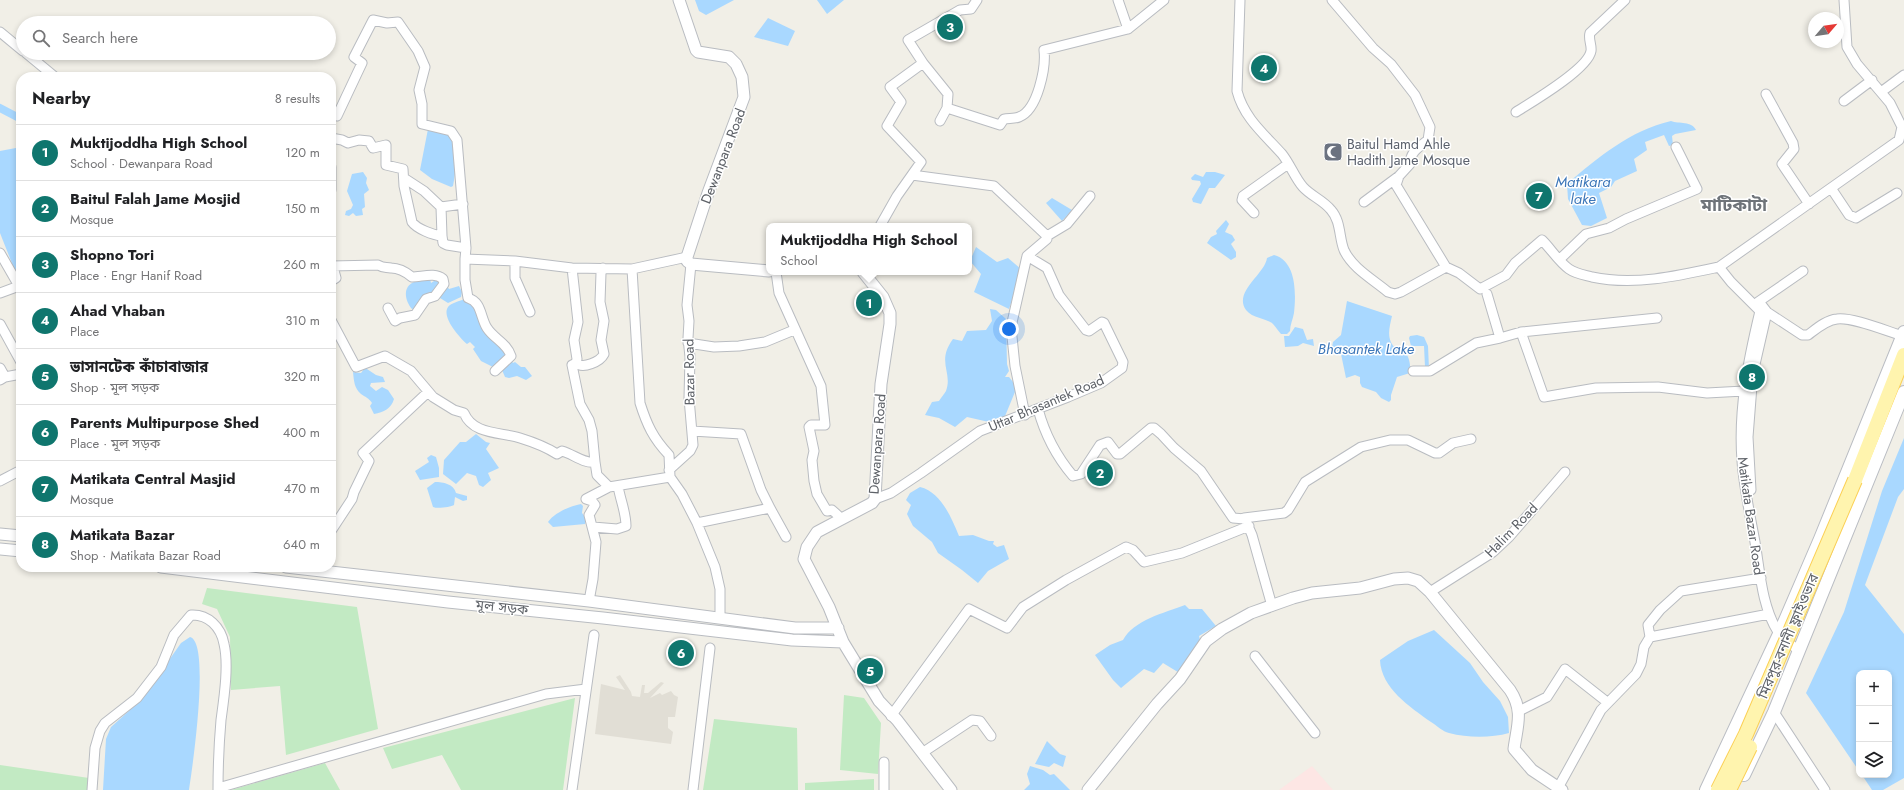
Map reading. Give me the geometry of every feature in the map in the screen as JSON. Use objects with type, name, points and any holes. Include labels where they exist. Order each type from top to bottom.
[{"type":"main road","points":[[1706,790],[1781,630],[1830,517],[1903,334]]},
{"type":"main road","points":[[1858,484],[1904,354]]},
{"type":"main road","points":[[1858,484],[1904,378]]},
{"type":"main road","points":[[1737,790],[1774,712],[1904,392]]},
{"type":"main road","name":"মিরপুর-বনানী ফ্লাইওভার","points":[[1718,790],[1746,734],[1858,484]]},
{"type":"main road","name":"মিরপুর-বনানী ফ্লাইওভার","points":[[1729,790],[1740,770],[1755,736],[1858,484]]},
{"type":"street","name":"Dewanpara Road","points":[[679,0],[696,50],[698,52],[729,57],[736,64],[742,77],[744,97],[708,193],[689,260]]},
{"type":"street","points":[[940,121],[947,108],[948,94],[923,63],[908,40],[960,10],[971,9],[977,0]]},
{"type":"street","points":[[1118,0],[1128,29]]},
{"type":"street","points":[[947,108],[1000,125],[1004,119],[1020,117],[1031,108],[1042,78],[1045,66],[1044,50],[1128,29],[1164,0]]},
{"type":"street","points":[[1240,0],[1237,91],[1240,102],[1245,113],[1288,164],[1304,188],[1321,200],[1333,212],[1341,233],[1345,251],[1356,266],[1388,292],[1395,294],[1446,267]]},
{"type":"street","points":[[1332,0],[1373,48],[1391,64],[1415,95],[1430,127],[1428,140],[1413,152],[1410,158],[1410,164],[1399,176],[1364,202]]},
{"type":"street","points":[[1516,112],[1564,81],[1588,56],[1591,50],[1589,38],[1590,33],[1625,0]]},
{"type":"street","points":[[1399,176],[1396,185],[1446,267],[1459,273],[1480,289],[1506,275],[1515,264],[1542,240],[1569,269],[1581,274],[1618,281],[1634,282],[1690,273],[1722,265],[1899,140],[1902,127],[1890,103],[1857,64],[1847,47],[1844,0]]},
{"type":"street","points":[[337,116],[362,63],[354,57],[373,20],[387,23],[398,22],[418,51],[425,67],[419,90],[422,104],[422,124],[451,131],[457,140],[466,248],[465,280],[468,298],[475,300],[478,304],[482,319],[488,330],[503,343],[511,356],[495,371]]},
{"type":"street","points":[[0,32],[16,45]]},
{"type":"street","points":[[34,60],[49,72]]},
{"type":"street","points":[[882,223],[897,196],[921,162],[886,126],[901,102],[890,87],[923,63]]},
{"type":"street","points":[[1882,92],[1904,75]]},
{"type":"street","points":[[1844,101],[1872,80]]},
{"type":"street","points":[[1766,94],[1793,143],[1794,149],[1782,164],[1809,204]]},
{"type":"street","points":[[336,139],[348,143],[359,140],[369,140],[373,148],[386,145],[386,165],[403,169],[404,186],[412,222],[415,226],[442,236]]},
{"type":"street","points":[[1560,259],[1586,234],[1609,228],[1626,219],[1697,189],[1676,147]]},
{"type":"street","points":[[1254,213],[1242,200],[1243,196],[1288,164]]},
{"type":"street","points":[[912,175],[994,186],[1047,236]]},
{"type":"street","points":[[404,178],[424,191],[441,207],[443,243],[466,248]]},
{"type":"street","points":[[1831,188],[1849,215],[1856,218],[1897,193]]},
{"type":"street","points":[[1025,414],[1015,366],[1011,327],[1027,256],[1047,239],[1047,236],[1068,224],[1090,196]]},
{"type":"street","points":[[441,207],[463,204]]},
{"type":"street","points":[[0,253],[16,281]]},
{"type":"street","name":"Uttar Bhasantek Road","points":[[875,499],[891,493],[922,473],[980,431],[1038,409],[1101,382],[1122,368],[1123,362],[1104,322],[1089,331],[1086,330],[1059,295],[1047,268],[1027,256]]},
{"type":"street","points":[[465,259],[515,261],[572,268],[632,269],[689,260],[766,271]]},
{"type":"street","name":"Bazar Road","points":[[670,473],[690,451],[693,445],[689,398],[689,321],[686,305],[689,260]]},
{"type":"street","points":[[515,261],[515,278],[530,312]]},
{"type":"street","points":[[336,266],[378,265],[384,268],[391,268],[405,272],[412,277],[431,275],[438,276],[443,279],[444,284],[439,291],[435,296],[426,299],[415,315],[400,318],[395,321],[388,308]]},
{"type":"street","points":[[1722,265],[1766,309],[1767,312],[1802,335],[1808,335],[1822,325],[1837,318],[1903,334]]},
{"type":"street","name":"Matikata Bazar Road","points":[[1722,265],[1731,282],[1760,311],[1747,367],[1744,391],[1742,460],[1744,483],[1769,614],[1798,651]]},
{"type":"street","points":[[572,268],[578,322],[574,340],[577,359],[576,363],[572,365],[572,373],[580,404],[591,426],[597,475],[613,486],[626,516],[626,526],[617,529],[593,527]]},
{"type":"street","points":[[576,363],[579,366],[584,366],[602,359],[604,354],[601,340],[604,321],[600,302],[601,273],[603,268]]},
{"type":"street","points":[[632,269],[640,403],[645,419],[654,438],[669,455],[670,473],[697,523],[712,558],[718,579],[721,601],[720,618]]},
{"type":"street","points":[[1758,302],[1803,271]]},
{"type":"street","points":[[776,275],[779,293],[794,330],[821,386],[825,425],[811,425],[809,427],[814,451],[813,471],[817,494],[827,511],[832,510],[842,519]]},
{"type":"street","name":"Dewanpara Road","points":[[838,628],[829,607],[804,559],[807,547],[817,532],[872,503],[875,499],[881,384],[890,324],[890,313],[883,297],[866,275]]},
{"type":"street","points":[[0,293],[16,287]]},
{"type":"street","points":[[1487,294],[1500,338]]},
{"type":"street","name":"Matikata Bazar Road","points":[[1767,312],[1753,373],[1748,437],[1750,486],[1764,574],[1781,630]]},
{"type":"street","points":[[1412,371],[1430,371],[1476,343],[1521,332],[1657,318]]},
{"type":"street","points":[[0,324],[16,353]]},
{"type":"street","points":[[688,343],[714,348],[739,346],[765,342],[794,330]]},
{"type":"street","points":[[1521,332],[1544,397],[1596,388],[1658,386],[1707,393],[1744,391]]},
{"type":"street","points":[[336,338],[356,367],[384,356],[412,372],[433,397],[454,410],[464,413],[466,418],[480,429],[520,438],[547,448],[557,454],[562,451],[571,453],[590,463],[595,462]]},
{"type":"street","points":[[0,368],[3,378],[16,375]]},
{"type":"street","points":[[336,523],[352,499],[369,461],[363,453],[428,392]]},
{"type":"street","points":[[1038,409],[1047,436],[1063,464],[1074,476],[1081,474],[1100,445],[1108,442],[1117,454],[1120,454],[1146,431],[1154,428],[1174,448],[1201,471],[1233,518],[1246,522]]},
{"type":"street","points":[[692,431],[740,434],[761,490],[786,537]]},
{"type":"street","points":[[891,716],[970,609],[1007,628],[1023,607],[1066,580],[1126,547],[1133,550],[1144,562],[1182,553],[1246,522],[1284,513],[1288,510],[1305,482],[1360,447],[1390,440],[1408,440],[1435,453],[1440,453],[1453,443],[1471,439]]},
{"type":"street","name":"Halim Road","points":[[1430,592],[1493,552],[1509,537],[1566,472]]},
{"type":"street","points":[[0,482],[16,473]]},
{"type":"street","points":[[589,601],[596,551],[593,527],[590,523],[589,515],[595,505],[586,499],[613,486],[670,473]]},
{"type":"street","points":[[697,523],[770,508]]},
{"type":"street","points":[[1246,522],[1266,580],[1272,606]]},
{"type":"street","points":[[0,534],[16,536]]},
{"type":"street","points":[[0,549],[16,551]]},
{"type":"street","name":"মূল সড়ক","points":[[217,572],[448,602],[792,640],[843,642]]},
{"type":"street","name":"মূল সড়ক","points":[[336,572],[589,601],[795,628],[838,628]]},
{"type":"street","points":[[1088,790],[1157,704],[1180,679],[1206,641],[1235,622],[1272,606],[1312,594],[1330,591],[1345,591],[1394,579],[1408,578],[1418,581],[1430,592],[1510,690],[1517,700],[1519,711],[1514,749],[1532,770],[1560,789],[1598,714],[1636,674],[1643,656],[1644,647],[1650,637],[1648,625],[1660,610],[1681,591],[1761,578]]},
{"type":"street","points":[[620,620],[621,606]]},
{"type":"street","points":[[1650,637],[1769,614]]},
{"type":"street","points":[[92,790],[95,748],[100,731],[105,723],[137,698],[161,667],[174,635],[191,616],[200,615],[211,620],[219,630],[224,644],[225,685],[221,722],[218,789],[546,694],[586,689]]},
{"type":"street","points":[[838,628],[843,642],[879,701],[891,716],[897,720],[951,790]]},
{"type":"street","points":[[572,790],[594,635]]},
{"type":"street","points":[[693,790],[710,648]]},
{"type":"street","points":[[1255,656],[1315,733]]},
{"type":"street","points":[[1519,711],[1547,697],[1565,669],[1608,702]]},
{"type":"street","points":[[1774,712],[1825,790]]},
{"type":"street","points":[[922,753],[972,720],[980,721],[991,736]]},
{"type":"street","points":[[884,762],[884,790]]},
{"type":"shaded area","points":[[620,675],[632,696],[640,697],[642,685],[645,685],[644,693],[648,693],[661,682],[664,683],[650,698],[660,693],[662,695],[671,691],[678,697],[675,717],[668,717],[668,728],[673,732],[671,744],[595,734],[601,684],[625,690],[616,677]]},
{"type":"shaded area","points":[[1312,766],[1333,790],[1279,790]]},
{"type":"green space","points":[[207,588],[357,607],[378,729],[286,755],[280,686],[231,690],[230,637],[217,609],[202,604]]},
{"type":"green space","points":[[844,695],[864,698],[881,723],[878,774],[840,770]]},
{"type":"green space","points":[[575,698],[563,790],[461,790],[442,755],[392,769],[383,748]]},
{"type":"green space","points":[[714,719],[797,728],[798,790],[703,790]]},
{"type":"green space","points":[[325,763],[340,790],[231,790]]},
{"type":"green space","points":[[0,765],[89,778],[89,790],[0,790]]},
{"type":"green space","points":[[874,779],[874,790],[805,790],[805,783]]},
{"type":"water","points":[[695,0],[734,0],[706,15],[699,11]]},
{"type":"water","points":[[817,0],[844,0],[827,14]]},
{"type":"water","points":[[768,18],[795,31],[788,46],[754,37]]},
{"type":"water","name":"Matikara lake","points":[[1671,121],[1692,125],[1696,130],[1675,134],[1672,136],[1673,145],[1669,146],[1664,135],[1645,142],[1647,150],[1634,159],[1637,171],[1615,181],[1611,187],[1599,193],[1607,218],[1591,226],[1582,225],[1568,199],[1567,184],[1590,164],[1628,138],[1656,125]]},
{"type":"water","points":[[428,129],[447,133],[451,138],[455,152],[455,173],[453,186],[451,187],[432,179],[420,170]]},
{"type":"water","points":[[16,148],[15,271],[0,233],[0,151]]},
{"type":"water","points":[[363,172],[367,178],[366,183],[369,190],[364,194],[365,207],[362,209],[363,215],[356,216],[353,213],[349,216],[345,215],[346,211],[351,209],[353,205],[347,191],[352,174]]},
{"type":"water","points":[[1206,172],[1215,172],[1225,175],[1215,188],[1209,188],[1201,204],[1193,202],[1192,199],[1201,184],[1200,181],[1192,180],[1191,178],[1195,174],[1203,177]]},
{"type":"water","points":[[1052,198],[1072,210],[1062,221],[1046,203]]},
{"type":"water","points":[[1226,220],[1229,224],[1225,232],[1232,235],[1235,240],[1231,244],[1236,252],[1236,257],[1231,260],[1207,243],[1211,237],[1217,234],[1216,231]]},
{"type":"water","points":[[976,247],[997,262],[1008,258],[1022,270],[1009,309],[974,292],[981,274],[972,263],[972,256]]},
{"type":"water","points":[[1274,255],[1282,258],[1287,264],[1291,271],[1295,288],[1294,313],[1290,331],[1287,334],[1281,334],[1270,322],[1249,313],[1243,303],[1246,290],[1265,264],[1267,258]]},
{"type":"water","points":[[430,279],[431,283],[437,279],[441,282],[437,292],[426,296],[424,295],[418,308],[412,309],[406,298],[406,291],[408,287],[416,281]]},
{"type":"water","points":[[447,286],[449,289],[459,286],[462,292],[461,297],[448,303],[440,298],[440,291]]},
{"type":"water","points":[[465,299],[472,301],[508,358],[493,367],[481,361],[473,349],[475,347],[470,342],[467,344],[449,322],[447,316],[448,307],[453,303]]},
{"type":"water","name":"Bhasantek Lake","points":[[1347,301],[1392,316],[1389,330],[1390,338],[1396,349],[1401,348],[1406,353],[1410,363],[1410,373],[1397,377],[1391,395],[1391,400],[1389,402],[1381,398],[1376,392],[1362,387],[1360,377],[1355,375],[1346,378],[1341,354],[1332,347],[1333,342],[1341,335]]},
{"type":"water","points":[[990,309],[996,310],[1006,319],[1007,364],[1009,371],[1005,377],[1009,377],[1017,387],[1003,421],[989,422],[967,417],[955,427],[939,418],[925,415],[932,402],[939,401],[946,391],[948,378],[945,361],[948,347],[953,339],[962,341],[967,331],[986,330],[992,321]]},
{"type":"water","points":[[1295,327],[1303,329],[1307,340],[1313,339],[1314,346],[1303,343],[1298,346],[1285,347],[1284,336],[1289,336]]},
{"type":"water","points":[[1417,335],[1424,337],[1428,346],[1429,369],[1425,367],[1424,346],[1411,346],[1410,336]]},
{"type":"water","points":[[511,360],[513,363],[515,362],[521,367],[525,367],[532,376],[526,380],[517,376],[509,378],[505,377],[502,370]]},
{"type":"water","points":[[364,369],[383,377],[385,382],[371,383],[370,386],[376,391],[382,387],[388,390],[394,399],[389,408],[384,411],[374,414],[370,406],[372,403],[359,392],[356,387],[353,372],[361,373]]},
{"type":"water","points":[[476,434],[486,442],[490,443],[486,449],[499,468],[488,473],[491,480],[483,487],[479,485],[476,476],[467,473],[456,484],[443,474],[444,460],[460,442],[466,442]]},
{"type":"water","points":[[1904,438],[1904,489],[1898,497],[1865,585],[1904,634],[1904,778],[1883,790],[1872,790],[1864,778],[1892,778],[1892,670],[1856,670],[1856,767],[1806,693],[1844,612],[1882,491]]},
{"type":"water","points":[[431,455],[436,457],[439,468],[439,477],[420,480],[415,471],[429,462],[427,458]]},
{"type":"water","points":[[435,482],[445,483],[453,487],[456,493],[467,496],[467,500],[463,501],[455,497],[454,505],[452,506],[441,508],[433,507],[427,488]]},
{"type":"water","points":[[920,487],[934,494],[944,506],[949,513],[959,536],[973,535],[989,541],[994,541],[993,544],[997,547],[1004,545],[1009,559],[988,571],[978,583],[938,553],[932,542],[913,526],[907,514],[911,505],[906,500],[910,493]]},
{"type":"water","points":[[581,504],[583,506],[582,513],[586,518],[585,524],[553,527],[548,522],[563,510]]},
{"type":"water","points":[[1185,605],[1189,609],[1202,609],[1216,626],[1199,636],[1201,644],[1181,674],[1163,663],[1154,673],[1144,669],[1121,688],[1113,680],[1095,655],[1110,645],[1123,640],[1134,627],[1142,622]]},
{"type":"water","points":[[1434,630],[1470,663],[1483,682],[1500,701],[1508,717],[1509,733],[1479,737],[1456,735],[1447,732],[1414,710],[1391,688],[1385,679],[1380,660],[1408,641]]},
{"type":"water","points":[[190,637],[196,644],[199,660],[200,682],[196,734],[189,790],[103,790],[106,739],[111,727],[130,710],[155,680],[181,643]]},
{"type":"water","points":[[1047,741],[1060,754],[1066,756],[1063,767],[1054,763],[1049,767],[1035,764]]},
{"type":"water","points":[[1030,766],[1043,770],[1050,775],[1054,774],[1070,790],[1024,790],[1030,784],[1027,774]]},
{"type":"waterway","points":[[0,108],[16,116]]},
{"type":"place","name":"Shopno Tori","points":[[950,27]]},
{"type":"place","name":"Ahad Vhaban","points":[[1264,68]]},
{"type":"place","name":"Baitul Hamd Ahle Hadith Jame Mosque","points":[[1333,152]]},
{"type":"place","name":"Matikata Central Masjid","points":[[1539,196]]},
{"type":"place","name":"Muktijoddha High School","points":[[869,303]]},
{"type":"place","name":"Matikata Bazar","points":[[1752,377]]},
{"type":"place","name":"Baitul Falah Jame Mosjid","points":[[1100,473]]},
{"type":"place","name":"Parents Multipurpose Shed","points":[[681,653]]},
{"type":"place","name":"ভাসানটেক কাঁচাবাজার","points":[[870,671]]},
{"type":"district","name":"মাটিকাটা","points":[[1734,205]]}]
